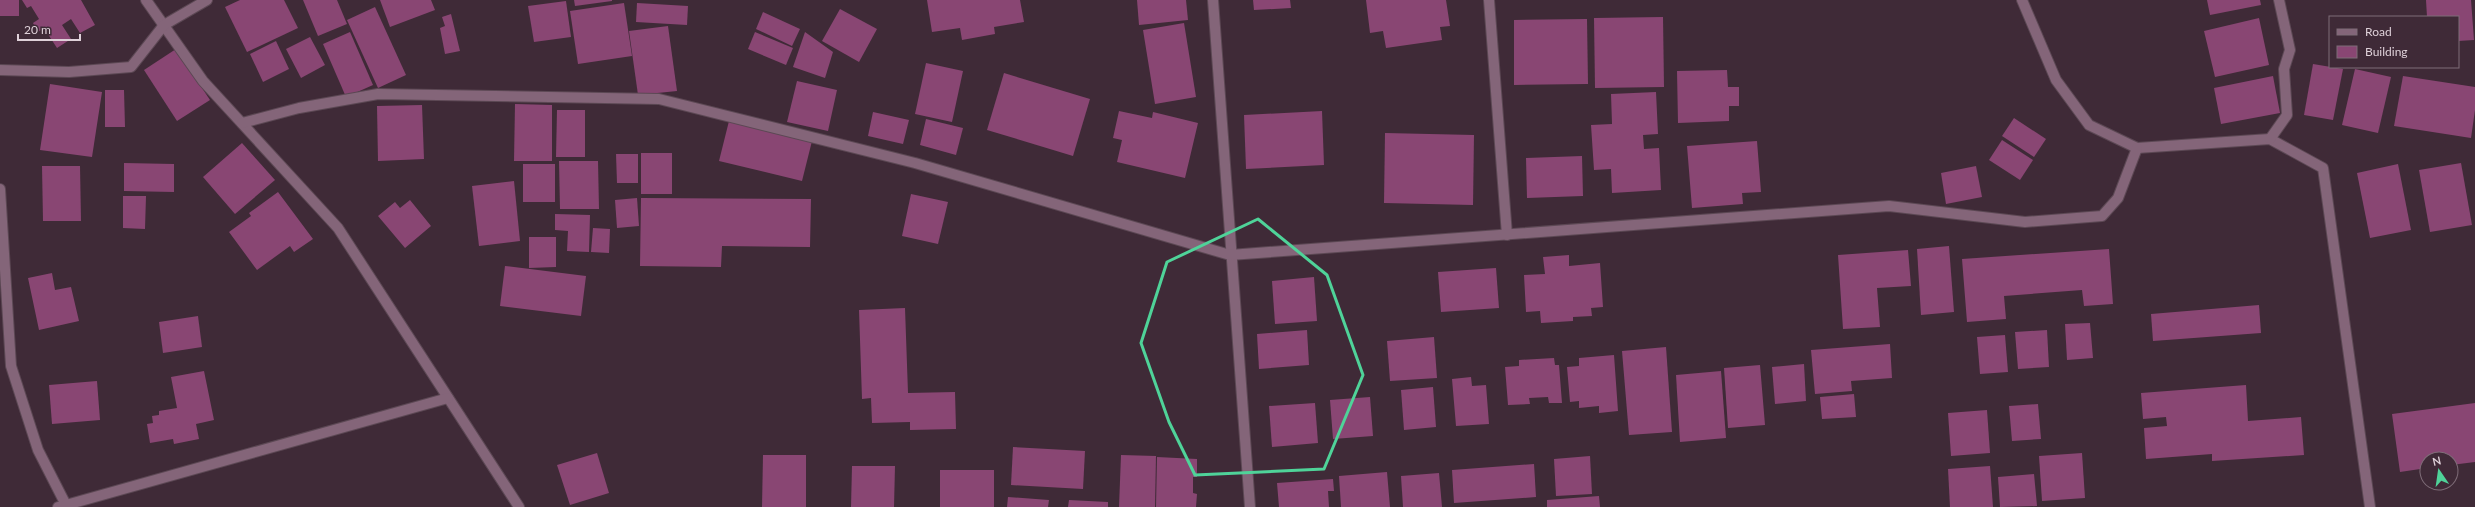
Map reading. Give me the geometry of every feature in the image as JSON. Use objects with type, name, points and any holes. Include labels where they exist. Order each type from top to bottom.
[{"type":"street","points":[[146,0],[203,81],[338,228],[519,507]]},
{"type":"street","points":[[0,70],[69,72],[131,67],[164,25],[207,0]]},
{"type":"street","points":[[1213,0],[1230,255],[1250,507]]},
{"type":"street","points":[[1489,0],[1507,235]]},
{"type":"street","points":[[2022,0],[2056,80],[2090,125],[2137,148],[2270,139],[2323,168],[2366,507]]},
{"type":"street","points":[[2270,139],[2287,115],[2284,69],[2290,50],[2279,0]]},
{"type":"street","points":[[242,123],[299,108],[378,94],[659,98],[915,163],[1230,255],[1888,206],[2025,222],[2102,216],[2118,198],[2137,148]]},
{"type":"street","points":[[0,189],[11,366],[38,450],[62,506],[448,398]]},
{"type":"highlighted area","points":[[1258,219],[1327,275],[1363,375],[1324,469],[1195,475],[1169,422],[1141,343],[1167,262]]},
{"type":"building","points":[[0,0],[19,0],[19,16],[0,16]]},
{"type":"building","points":[[22,0],[81,0],[95,25],[80,33],[71,19],[62,25],[71,39],[57,48],[44,28],[38,32],[33,23],[39,19],[31,6],[27,8]]},
{"type":"building","points":[[240,0],[284,0],[298,28],[247,52],[225,7]]},
{"type":"building","points":[[303,0],[337,0],[347,24],[318,36]]},
{"type":"building","points":[[380,0],[431,0],[435,10],[390,27]]},
{"type":"building","points":[[574,0],[612,0],[612,1],[575,6]]},
{"type":"building","points":[[927,0],[1020,0],[1024,22],[994,27],[995,34],[962,40],[960,28],[932,32]]},
{"type":"building","points":[[1137,0],[1186,0],[1188,20],[1139,25]]},
{"type":"building","points":[[1253,0],[1290,0],[1291,8],[1254,10]]},
{"type":"building","points":[[1366,0],[1446,0],[1450,26],[1440,27],[1442,40],[1386,48],[1383,31],[1370,33]]},
{"type":"building","points":[[2207,0],[2260,0],[2261,5],[2210,15]]},
{"type":"building","points":[[2426,0],[2471,0],[2474,40],[2459,41],[2459,16],[2427,16]]},
{"type":"building","points":[[566,1],[571,37],[534,42],[528,6]]},
{"type":"building","points":[[624,3],[632,56],[578,64],[570,11]]},
{"type":"building","points":[[637,3],[688,6],[687,25],[636,22]]},
{"type":"building","points":[[375,7],[406,75],[378,88],[347,20]]},
{"type":"building","points":[[840,9],[877,29],[859,62],[822,41]]},
{"type":"building","points":[[763,12],[800,29],[792,46],[756,29]]},
{"type":"building","points":[[451,14],[460,51],[445,54],[440,28],[445,26],[442,17]]},
{"type":"building","points":[[1663,17],[1664,87],[1595,88],[1594,18]]},
{"type":"building","points":[[2259,18],[2269,65],[2215,77],[2204,31]]},
{"type":"building","points":[[1587,19],[1588,84],[1514,85],[1514,20]]},
{"type":"building","points":[[1184,23],[1196,97],[1155,104],[1143,30]]},
{"type":"building","points":[[668,26],[677,91],[638,95],[629,31]]},
{"type":"building","points":[[350,32],[373,85],[346,97],[323,44]]},
{"type":"building","points":[[755,32],[793,48],[786,65],[748,49]]},
{"type":"building","points":[[805,32],[833,52],[825,78],[793,67]]},
{"type":"building","points":[[310,37],[325,65],[301,78],[286,49]]},
{"type":"building","points":[[276,41],[289,69],[263,82],[250,54]]},
{"type":"building","points":[[176,49],[210,100],[177,121],[144,70]]},
{"type":"building","points":[[926,63],[963,71],[952,122],[915,114]]},
{"type":"building","points":[[2313,64],[2329,67],[2329,68],[2343,69],[2333,120],[2304,115]]},
{"type":"building","points":[[2355,69],[2391,77],[2378,133],[2342,125]]},
{"type":"building","points":[[1727,70],[1728,87],[1739,87],[1739,106],[1729,106],[1729,121],[1678,123],[1677,71]]},
{"type":"building","points":[[1004,73],[1090,99],[1073,156],[987,130]]},
{"type":"building","points":[[2273,76],[2280,113],[2221,124],[2214,88]]},
{"type":"building","points":[[2403,76],[2475,87],[2475,110],[2471,138],[2394,126]]},
{"type":"building","points":[[797,81],[837,90],[828,131],[787,122]]},
{"type":"building","points":[[50,84],[102,92],[92,157],[40,150]]},
{"type":"building","points":[[105,90],[124,90],[125,127],[105,127]]},
{"type":"building","points":[[1656,92],[1658,134],[1643,135],[1644,149],[1659,148],[1661,190],[1612,193],[1611,169],[1594,170],[1591,125],[1612,124],[1611,94]]},
{"type":"building","points":[[515,104],[552,105],[552,161],[514,161]]},
{"type":"building","points":[[422,105],[424,159],[378,161],[377,106]]},
{"type":"building","points":[[557,110],[585,110],[585,157],[556,157]]},
{"type":"building","points":[[1119,111],[1152,118],[1153,112],[1198,123],[1185,178],[1117,162],[1122,140],[1113,138]]},
{"type":"building","points":[[1322,111],[1324,165],[1246,169],[1244,115]]},
{"type":"building","points":[[873,112],[909,120],[903,144],[868,136]]},
{"type":"building","points":[[2014,118],[2046,139],[2034,157],[2002,136]]},
{"type":"building","points":[[926,119],[963,128],[956,155],[920,145]]},
{"type":"building","points":[[729,121],[812,141],[802,181],[719,161]]},
{"type":"building","points":[[1385,133],[1474,135],[1473,205],[1384,203]]},
{"type":"building","points":[[2002,140],[2033,160],[2020,180],[1989,160]]},
{"type":"building","points":[[1757,141],[1761,192],[1742,193],[1743,204],[1692,208],[1687,146]]},
{"type":"building","points":[[242,143],[275,180],[235,214],[203,177]]},
{"type":"building","points":[[641,153],[672,153],[672,194],[641,194]]},
{"type":"building","points":[[616,154],[638,154],[638,183],[617,183]]},
{"type":"building","points":[[1582,156],[1583,196],[1527,198],[1526,158]]},
{"type":"building","points":[[559,161],[598,161],[599,209],[560,209]]},
{"type":"building","points":[[124,163],[174,164],[174,192],[124,191]]},
{"type":"building","points":[[2461,163],[2472,225],[2430,232],[2419,170]]},
{"type":"building","points":[[523,164],[555,164],[555,202],[523,202]]},
{"type":"building","points":[[2398,164],[2411,230],[2370,238],[2357,173]]},
{"type":"building","points":[[42,166],[80,166],[81,221],[43,221]]},
{"type":"building","points":[[1976,166],[1982,197],[1946,204],[1941,173]]},
{"type":"building","points":[[514,181],[520,241],[479,246],[472,186]]},
{"type":"building","points":[[278,192],[313,239],[294,252],[290,246],[257,270],[229,232],[251,216],[249,213]]},
{"type":"building","points":[[911,194],[948,202],[938,244],[902,236]]},
{"type":"building","points":[[123,196],[146,196],[145,229],[123,228]]},
{"type":"building","points":[[637,198],[639,226],[617,228],[615,200]]},
{"type":"building","points":[[641,198],[811,199],[810,247],[722,246],[721,267],[640,266]]},
{"type":"building","points":[[410,200],[431,226],[405,248],[378,216],[395,202],[400,208]]},
{"type":"building","points":[[555,214],[590,215],[589,252],[567,251],[568,231],[555,230]]},
{"type":"building","points":[[593,228],[610,229],[609,253],[591,252]]},
{"type":"building","points":[[529,237],[556,237],[556,267],[529,268]]},
{"type":"building","points":[[1949,246],[1954,312],[1921,315],[1917,249]]},
{"type":"building","points":[[2109,249],[2113,304],[2084,306],[2082,290],[2004,296],[2006,319],[1967,322],[1962,259]]},
{"type":"building","points":[[1908,250],[1911,286],[1877,288],[1880,327],[1843,329],[1838,255]]},
{"type":"building","points":[[1569,255],[1569,266],[1600,263],[1603,307],[1591,308],[1592,316],[1573,317],[1573,321],[1541,323],[1540,311],[1526,312],[1524,275],[1545,274],[1543,257]]},
{"type":"building","points":[[505,266],[586,276],[581,316],[500,306]]},
{"type":"building","points":[[1496,268],[1499,308],[1441,312],[1438,272]]},
{"type":"building","points":[[52,273],[55,290],[71,287],[79,321],[39,330],[28,278]]},
{"type":"building","points":[[1314,277],[1317,321],[1275,324],[1272,281]]},
{"type":"building","points":[[2259,305],[2261,333],[2153,341],[2151,314]]},
{"type":"building","points":[[905,308],[908,393],[955,392],[956,429],[910,430],[910,422],[872,423],[871,398],[862,399],[859,310]]},
{"type":"building","points":[[198,316],[202,347],[163,353],[159,322]]},
{"type":"building","points":[[2090,323],[2093,358],[2067,360],[2065,324]]},
{"type":"building","points":[[1307,330],[1309,365],[1259,369],[1257,334]]},
{"type":"building","points":[[2047,330],[2049,367],[2018,369],[2015,332]]},
{"type":"building","points":[[2005,335],[2008,372],[1980,374],[1977,337]]},
{"type":"building","points":[[1434,337],[1437,378],[1390,381],[1387,341]]},
{"type":"building","points":[[1890,344],[1892,378],[1851,381],[1852,391],[1815,394],[1811,350]]},
{"type":"building","points":[[1666,347],[1672,432],[1629,435],[1622,351]]},
{"type":"building","points":[[1614,355],[1618,411],[1599,413],[1599,406],[1579,408],[1579,401],[1570,402],[1567,367],[1579,366],[1579,358]]},
{"type":"building","points":[[1554,358],[1555,365],[1559,365],[1562,403],[1549,403],[1548,397],[1529,398],[1530,404],[1508,405],[1505,367],[1519,366],[1519,360]]},
{"type":"building","points":[[1804,364],[1806,401],[1775,404],[1772,367]]},
{"type":"building","points":[[1760,365],[1765,425],[1728,428],[1724,368]]},
{"type":"building","points":[[204,371],[214,420],[196,424],[199,439],[174,444],[173,439],[150,443],[147,424],[153,423],[152,416],[159,415],[159,411],[177,408],[171,377]]},
{"type":"building","points":[[1721,371],[1726,438],[1680,442],[1676,375]]},
{"type":"building","points":[[1471,377],[1472,386],[1486,385],[1489,424],[1456,426],[1452,379]]},
{"type":"building","points":[[97,381],[100,420],[52,424],[49,385]]},
{"type":"building","points":[[2246,385],[2248,421],[2301,417],[2304,455],[2212,461],[2212,454],[2146,459],[2144,428],[2167,426],[2166,417],[2143,419],[2141,393]]},
{"type":"building","points":[[1433,387],[1436,427],[1404,430],[1401,390]]},
{"type":"building","points":[[1854,394],[1856,417],[1822,419],[1820,397]]},
{"type":"building","points":[[1370,397],[1373,436],[1333,439],[1330,400]]},
{"type":"building","points":[[1315,403],[1318,443],[1272,447],[1269,406]]},
{"type":"building","points":[[2475,403],[2475,462],[2459,464],[2459,451],[2419,451],[2419,469],[2400,472],[2392,414]]},
{"type":"building","points":[[2038,404],[2041,439],[2012,441],[2009,406]]},
{"type":"building","points":[[1987,410],[1990,453],[1951,456],[1948,413]]},
{"type":"building","points":[[1013,447],[1085,451],[1083,489],[1011,485]]},
{"type":"building","points":[[597,453],[609,493],[570,505],[557,465]]},
{"type":"building","points":[[2082,453],[2085,498],[2042,501],[2039,456]]},
{"type":"building","points":[[763,455],[806,455],[806,507],[762,507]]},
{"type":"building","points":[[1121,455],[1156,456],[1155,507],[1119,507]]},
{"type":"building","points":[[1590,456],[1592,494],[1556,496],[1554,459]]},
{"type":"building","points":[[1157,457],[1197,459],[1197,477],[1193,477],[1193,493],[1197,494],[1196,507],[1156,507]]},
{"type":"building","points":[[1534,464],[1536,497],[1454,503],[1452,470]]},
{"type":"building","points":[[852,466],[895,466],[894,507],[851,507]]},
{"type":"building","points":[[1990,466],[1993,507],[1950,507],[1948,469]]},
{"type":"building","points":[[940,470],[994,470],[994,507],[940,507]]},
{"type":"building","points":[[1387,472],[1390,507],[1341,507],[1339,476]]},
{"type":"building","points":[[1439,473],[1442,507],[1403,507],[1401,476]]},
{"type":"building","points":[[2034,474],[2037,506],[2000,507],[1998,477]]},
{"type":"building","points":[[1333,479],[1334,491],[1328,491],[1329,507],[1279,507],[1277,483]]},
{"type":"building","points":[[1599,496],[1600,507],[1547,507],[1547,500]]},
{"type":"building","points":[[1008,497],[1049,500],[1048,507],[1007,507]]},
{"type":"building","points":[[1069,500],[1108,502],[1108,507],[1068,507]]}]
